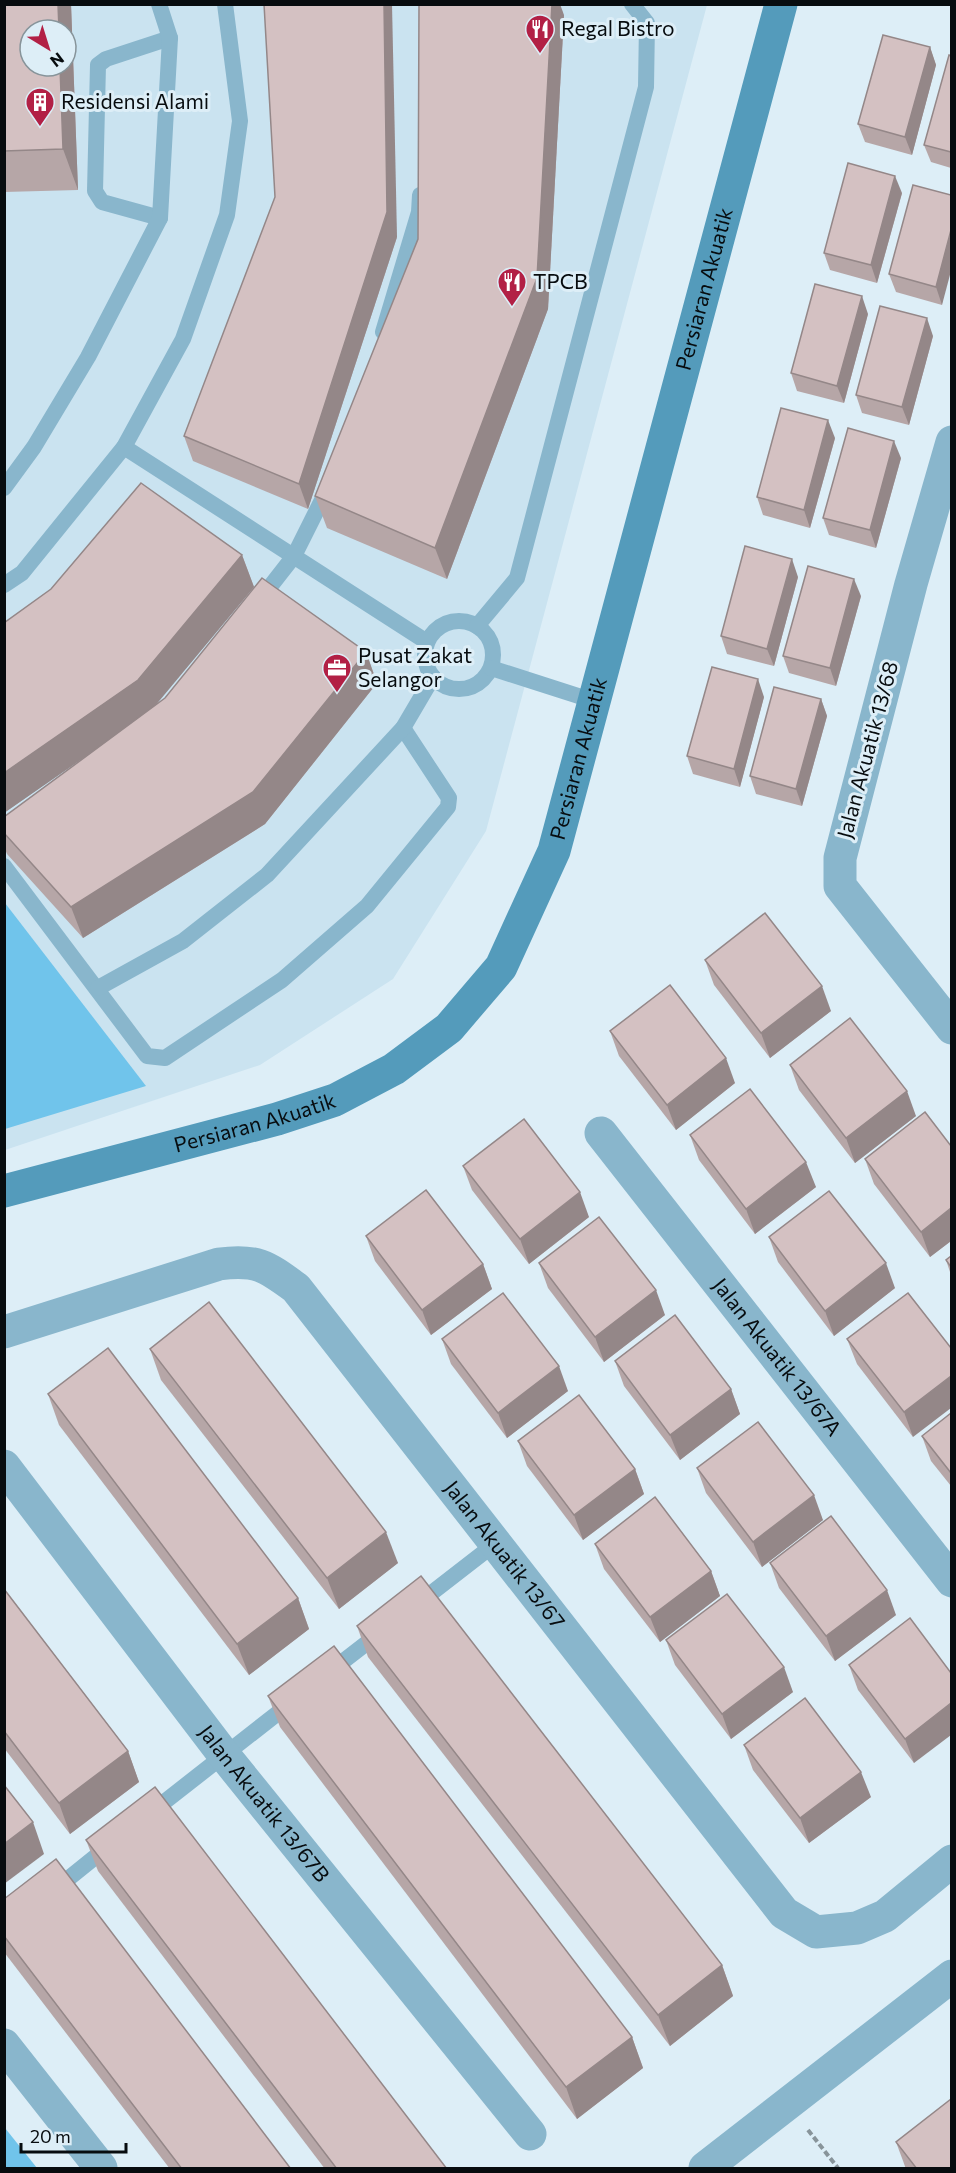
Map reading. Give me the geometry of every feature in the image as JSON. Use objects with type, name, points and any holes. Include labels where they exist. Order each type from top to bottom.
[{"type":"street","name":"Persiaran Akuatik","points":[[4,1191],[277,1119],[335,1100],[394,1069],[449,1028],[501,967],[554,851],[781,4]]},
{"type":"street","name":"Jalan Akuatik 13/68","points":[[951,442],[911,584],[840,858],[840,886],[951,1028]]},
{"type":"street","name":"Jalan Akuatik 13/67A","points":[[602,1133],[951,1581]]},
{"type":"street","name":"Jalan Akuatik 13/67","points":[[4,1332],[219,1264],[247,1261],[272,1270],[296,1288],[784,1913],[816,1932],[857,1928],[885,1916],[951,1861]]},
{"type":"street","name":"Jalan Akuatik 13/67B","points":[[4,1466],[224,1755],[530,2134]]},
{"type":"street","points":[[705,2169],[951,1976]]},
{"type":"street","points":[[8,2057],[101,2169]]},
{"type":"lane","points":[[4,488],[34,447],[88,357],[160,219],[170,38],[159,4]]},
{"type":"lane","points":[[4,585],[22,573],[124,447],[183,339],[227,215],[240,121],[225,4]]},
{"type":"lane","points":[[477,626],[517,578],[646,87],[647,23],[632,4]]},
{"type":"lane","points":[[160,219],[102,202],[95,191],[98,65],[106,59],[170,38]]},
{"type":"lane","points":[[379,343],[419,212],[420,177]]},
{"type":"lane","points":[[124,447],[427,642]]},
{"type":"lane","points":[[244,619],[294,556],[335,474]]},
{"type":"lane","points":[[466,621],[486,633],[492,644],[491,668],[475,685],[452,689],[433,677],[425,660],[427,642],[443,624],[466,621]]},
{"type":"lane","points":[[491,668],[594,701]]},
{"type":"lane","points":[[98,988],[183,941],[267,875],[403,728],[433,677]]},
{"type":"lane","points":[[4,866],[147,1056],[157,1059],[165,1058],[282,980],[367,906],[448,807],[449,798],[403,728]]},
{"type":"lane","points":[[41,1900],[496,1543]]},
{"type":"path","points":[[788,2104],[838,2169]]},
{"type":"shaded area","points":[[4,5],[707,5],[486,831],[393,979],[260,1065],[5,1150]]},
{"type":"shaded area","points":[[5,903],[146,1086],[5,1129]]},
{"type":"shaded area","points":[[5,2128],[37,2168],[5,2168]]},
{"type":"building","points":[[4,4],[58,4],[59,18],[18,18],[18,78],[60,78],[63,149],[4,151]]},
{"type":"building","points":[[264,4],[384,4],[387,212],[299,484],[184,436],[275,197]]},
{"type":"building","points":[[419,4],[552,4],[537,278],[435,548],[315,496],[418,239]]},
{"type":"building","points":[[883,35],[930,47],[905,137],[858,124]]},
{"type":"building","points":[[949,55],[951,56],[951,152],[924,145]]},
{"type":"building","points":[[848,163],[895,176],[871,265],[824,253]]},
{"type":"building","points":[[913,185],[951,195],[951,230],[936,287],[889,274]]},
{"type":"building","points":[[815,284],[862,296],[837,386],[791,373]]},
{"type":"building","points":[[880,306],[927,318],[902,407],[856,395]]},
{"type":"building","points":[[781,408],[828,420],[804,510],[757,497]]},
{"type":"building","points":[[848,428],[894,441],[870,530],[823,518]]},
{"type":"building","points":[[141,483],[242,555],[138,680],[4,773],[4,623],[51,589]]},
{"type":"building","points":[[745,546],[792,559],[767,649],[721,636]]},
{"type":"building","points":[[808,566],[854,579],[830,668],[783,656]]},
{"type":"building","points":[[262,578],[366,652],[253,792],[71,907],[4,833],[4,817],[165,698]]},
{"type":"building","points":[[712,667],[758,679],[734,769],[687,756]]},
{"type":"building","points":[[774,687],[821,699],[796,789],[750,776]]},
{"type":"building","points":[[765,913],[822,986],[761,1033],[705,960]]},
{"type":"building","points":[[670,985],[726,1058],[667,1105],[610,1031]]},
{"type":"building","points":[[850,1018],[907,1091],[846,1138],[790,1065]]},
{"type":"building","points":[[750,1089],[806,1162],[746,1209],[690,1135]]},
{"type":"building","points":[[925,1112],[951,1146],[951,1208],[921,1232],[865,1159]]},
{"type":"building","points":[[524,1119],[580,1192],[520,1239],[463,1166]]},
{"type":"building","points":[[426,1190],[483,1264],[422,1310],[366,1236]]},
{"type":"building","points":[[829,1191],[886,1263],[825,1311],[769,1237]]},
{"type":"building","points":[[599,1217],[656,1290],[595,1337],[539,1263]]},
{"type":"building","points":[[951,1256],[951,1267],[946,1260]]},
{"type":"building","points":[[503,1293],[559,1366],[498,1413],[442,1339]]},
{"type":"building","points":[[908,1293],[951,1348],[951,1376],[904,1412],[847,1339]]},
{"type":"building","points":[[209,1302],[386,1532],[327,1578],[150,1349]]},
{"type":"building","points":[[675,1315],[731,1389],[670,1435],[615,1361]]},
{"type":"building","points":[[108,1348],[298,1598],[237,1644],[48,1394]]},
{"type":"building","points":[[579,1395],[635,1469],[574,1515],[518,1441]]},
{"type":"building","points":[[951,1413],[951,1473],[922,1436]]},
{"type":"building","points":[[758,1422],[814,1495],[753,1542],[697,1468]]},
{"type":"building","points":[[655,1497],[711,1571],[650,1617],[595,1544]]},
{"type":"building","points":[[831,1516],[887,1590],[826,1636],[770,1563]]},
{"type":"building","points":[[421,1576],[722,1965],[658,2015],[357,1626]]},
{"type":"building","points":[[4,1589],[128,1751],[59,1803],[4,1731]]},
{"type":"building","points":[[727,1594],[784,1667],[722,1714],[666,1640]]},
{"type":"building","points":[[910,1618],[951,1673],[951,1703],[905,1739],[849,1665]]},
{"type":"building","points":[[334,1646],[632,2037],[566,2087],[268,1696]]},
{"type":"building","points":[[805,1698],[861,1772],[800,1818],[744,1745]]},
{"type":"building","points":[[4,1785],[33,1822],[4,1844]]},
{"type":"building","points":[[155,1787],[447,2169],[337,2169],[86,1840]]},
{"type":"building","points":[[56,1859],[291,2169],[182,2169],[4,1936],[4,1899]]},
{"type":"building","points":[[951,2099],[951,2169],[917,2169],[896,2142]]},
{"type":"place","name":"Regal Bistro","points":[[540,54]]},
{"type":"place","name":"Residensi Alami","points":[[40,128]]},
{"type":"place","name":"TPCB","points":[[512,308]]},
{"type":"place","name":"Pusat Zakat Selangor","points":[[337,694]]}]
